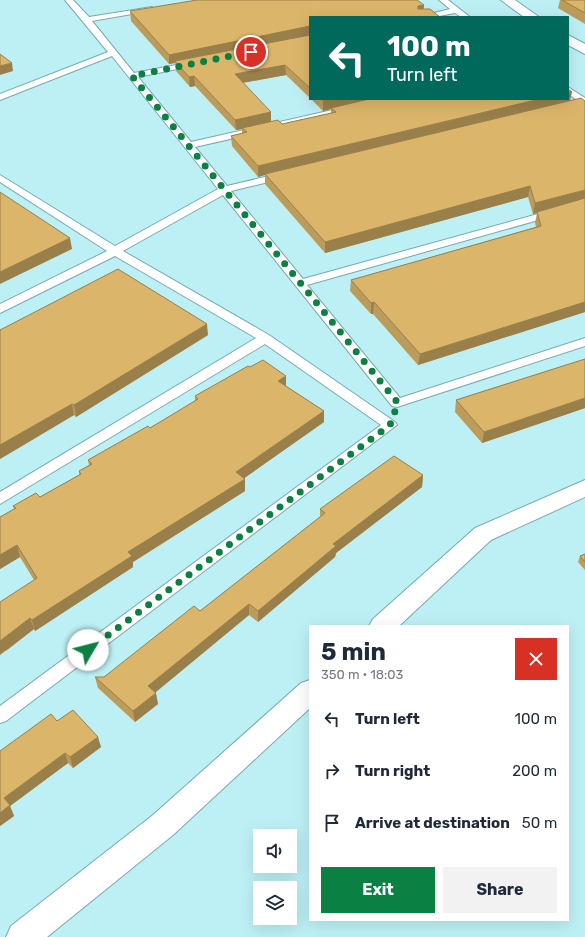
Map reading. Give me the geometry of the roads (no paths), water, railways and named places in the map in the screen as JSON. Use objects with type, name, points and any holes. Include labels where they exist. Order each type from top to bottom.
[{"type":"street","points":[[510,3],[533,1]]},
{"type":"street","points":[[510,3],[531,16]]},
{"type":"street","points":[[569,40],[585,50]]},
{"type":"street","points":[[383,625],[483,534],[585,488]]},
{"type":"street","points":[[22,937],[163,825],[309,692]]},
{"type":"lane","points":[[69,0],[398,403]]},
{"type":"lane","points":[[443,0],[465,16]]},
{"type":"lane","points":[[86,20],[160,7]]},
{"type":"lane","points":[[427,16],[457,10]]},
{"type":"lane","points":[[0,97],[113,53]]},
{"type":"lane","points":[[132,76],[202,62]]},
{"type":"lane","points":[[569,91],[585,102]]},
{"type":"lane","points":[[570,106],[585,102]]},
{"type":"lane","points":[[188,146],[363,106]]},
{"type":"lane","points":[[0,309],[115,251],[224,190],[293,173]]},
{"type":"lane","points":[[1,180],[115,251],[265,338],[390,425]]},
{"type":"lane","points":[[300,283],[585,204]]},
{"type":"lane","points":[[0,499],[265,338]]},
{"type":"lane","points":[[398,403],[585,342]]},
{"type":"lane","points":[[0,716],[390,425],[398,403]]}]
